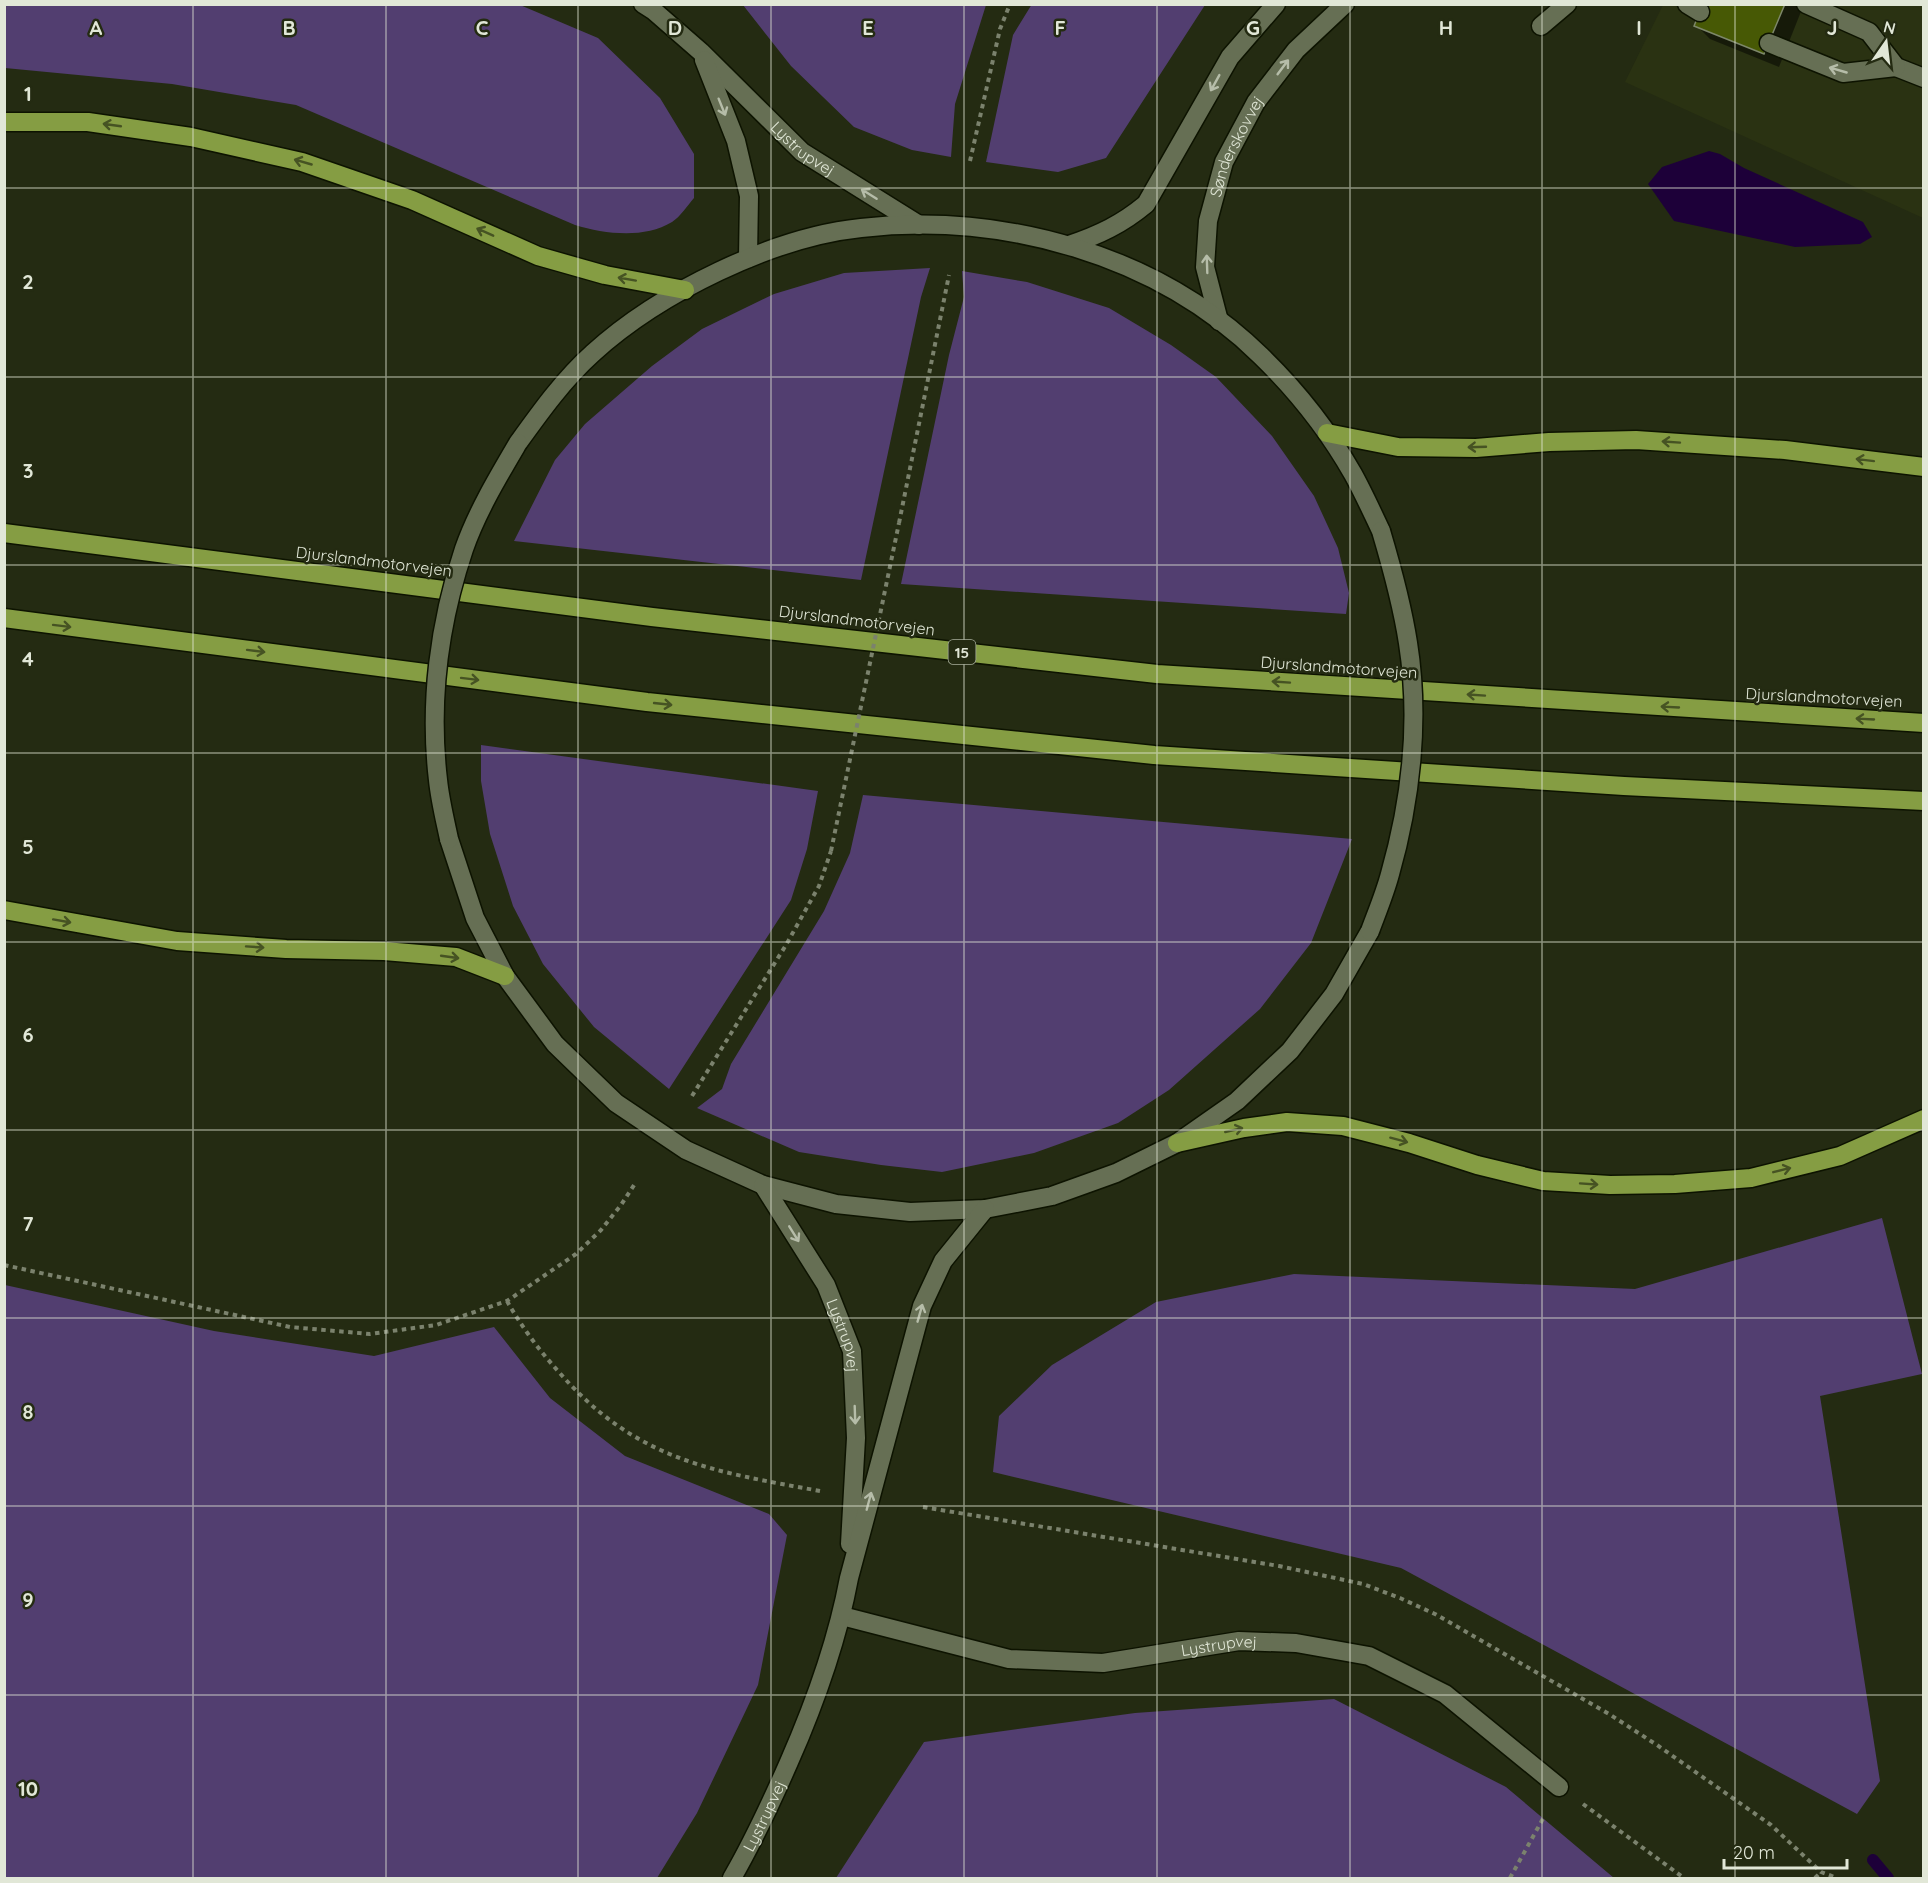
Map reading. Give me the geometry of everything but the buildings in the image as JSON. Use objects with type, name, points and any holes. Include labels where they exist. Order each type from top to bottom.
[{"type":"highway","points":[[4,122],[88,122],[191,137],[302,162],[412,200],[538,256],[605,275],[685,290]]},
{"type":"highway","points":[[1327,432],[1398,447],[1476,448],[1549,442],[1636,440],[1785,450],[1923,467]]},
{"type":"highway","name":"Djurslandmotorvejen","points":[[4,533],[652,617],[1156,674],[1923,723]]},
{"type":"highway","points":[[4,618],[647,702],[1154,755],[1624,786],[1923,801]]},
{"type":"highway","points":[[4,910],[177,941],[286,950],[384,951],[456,957],[505,976]]},
{"type":"highway","points":[[1177,1143],[1244,1128],[1287,1122],[1343,1126],[1409,1143],[1477,1165],[1543,1180],[1610,1185],[1675,1184],[1751,1178],[1840,1156],[1923,1119]]},
{"type":"street","name":"Lystrupvej","points":[[643,4],[701,52],[802,152],[919,225]]},
{"type":"street","points":[[1069,245],[1098,236],[1126,221],[1146,204],[1230,57],[1276,4]]},
{"type":"street","name":"Sønderskovvej","points":[[1220,321],[1205,267],[1208,222],[1224,162],[1256,102],[1296,50],[1345,4]]},
{"type":"street","points":[[1541,27],[1567,4]]},
{"type":"street","points":[[1806,4],[1869,32],[1896,67]]},
{"type":"street","points":[[1769,43],[1843,73],[1896,67],[1923,78]]},
{"type":"street","name":"Lystrupvej","points":[[701,52],[736,141],[744,174],[749,196],[748,258]]},
{"type":"street","points":[[919,225],[970,226],[1020,233],[1069,245],[1122,264],[1172,290],[1220,321],[1259,354],[1295,391],[1327,432],[1353,475],[1381,531],[1398,587],[1409,644],[1413,703],[1411,761],[1404,819],[1390,876],[1370,931],[1334,994],[1290,1052],[1237,1101],[1177,1143],[1116,1173],[1063,1192],[985,1209],[910,1212],[836,1203],[763,1185],[686,1150],[616,1103],[555,1044],[505,976],[475,918],[449,839],[438,781],[435,722],[438,663],[446,616],[465,548],[488,494],[518,443],[555,393],[593,352],[637,318],[717,271],[803,239],[860,228],[919,225]]},
{"type":"street","name":"Lystrupvej","points":[[763,1185],[826,1286],[852,1352],[856,1438],[849,1578]]},
{"type":"street","name":"Lystrupvej","points":[[732,1878],[758,1834],[809,1716],[842,1616],[849,1578],[922,1306],[943,1262],[985,1209]]},
{"type":"street","name":"Lystrupvej","points":[[842,1616],[1009,1659],[1102,1663],[1239,1641],[1296,1643],[1369,1656],[1445,1694],[1560,1787]]},
{"type":"path","points":[[970,161],[1000,29],[1010,4]]},
{"type":"path","points":[[692,1096],[786,945],[819,886],[831,851],[949,274]]},
{"type":"path","points":[[4,1265],[290,1327],[370,1334],[436,1325],[507,1301],[553,1272],[576,1254],[601,1230],[636,1182]]},
{"type":"path","points":[[507,1301],[540,1349],[571,1386],[591,1406],[638,1440],[659,1451],[728,1474],[820,1491]]},
{"type":"path","points":[[1510,1878],[1560,1787],[1684,1878]]},
{"type":"path","points":[[1815,1878],[1821,1872],[1836,1878]]},
{"type":"shaded area","points":[[1032,4],[1205,5],[1106,158],[1058,172],[986,162],[1013,35]]},
{"type":"shaded area","points":[[4,5],[520,5],[598,38],[660,98],[694,154],[694,198],[675,220],[661,227],[637,233],[599,231],[575,225],[296,105],[172,84],[5,68]]},
{"type":"shaded area","points":[[743,5],[986,5],[955,104],[951,157],[912,150],[854,127],[791,66]]},
{"type":"shaded area","points":[[1663,5],[1923,5],[1923,218],[1625,82]]},
{"type":"shaded area","points":[[1709,151],[1720,154],[1744,168],[1863,222],[1872,237],[1860,244],[1795,247],[1674,221],[1648,184],[1662,167]]},
{"type":"shaded area","points":[[930,268],[921,297],[861,580],[514,541],[555,460],[585,424],[652,366],[702,329],[774,294],[844,273]]},
{"type":"shaded area","points":[[962,271],[1027,282],[1109,308],[1171,345],[1216,377],[1272,436],[1314,496],[1338,548],[1349,593],[1346,614],[901,584],[949,355],[964,297]]},
{"type":"shaded area","points":[[481,745],[818,791],[807,849],[791,900],[669,1089],[594,1027],[543,964],[513,906],[490,834],[481,781]]},
{"type":"shaded area","points":[[863,795],[1352,839],[1311,943],[1260,1009],[1169,1090],[1118,1123],[1034,1153],[942,1172],[799,1152],[697,1108],[722,1089],[731,1064],[824,911],[850,853]]},
{"type":"shaded area","points":[[1882,1218],[1922,1374],[1820,1396],[1880,1781],[1857,1814],[1401,1568],[993,1472],[999,1416],[1052,1365],[1156,1302],[1294,1274],[1635,1289]]},
{"type":"shaded area","points":[[5,1285],[214,1331],[374,1356],[494,1327],[550,1398],[625,1456],[769,1514],[787,1535],[758,1685],[697,1813],[657,1878],[5,1878]]},
{"type":"shaded area","points":[[1334,1699],[1506,1787],[1614,1878],[836,1878],[924,1742],[1135,1713]]},
{"type":"waterway","points":[[1873,1860],[1888,1878]]}]
